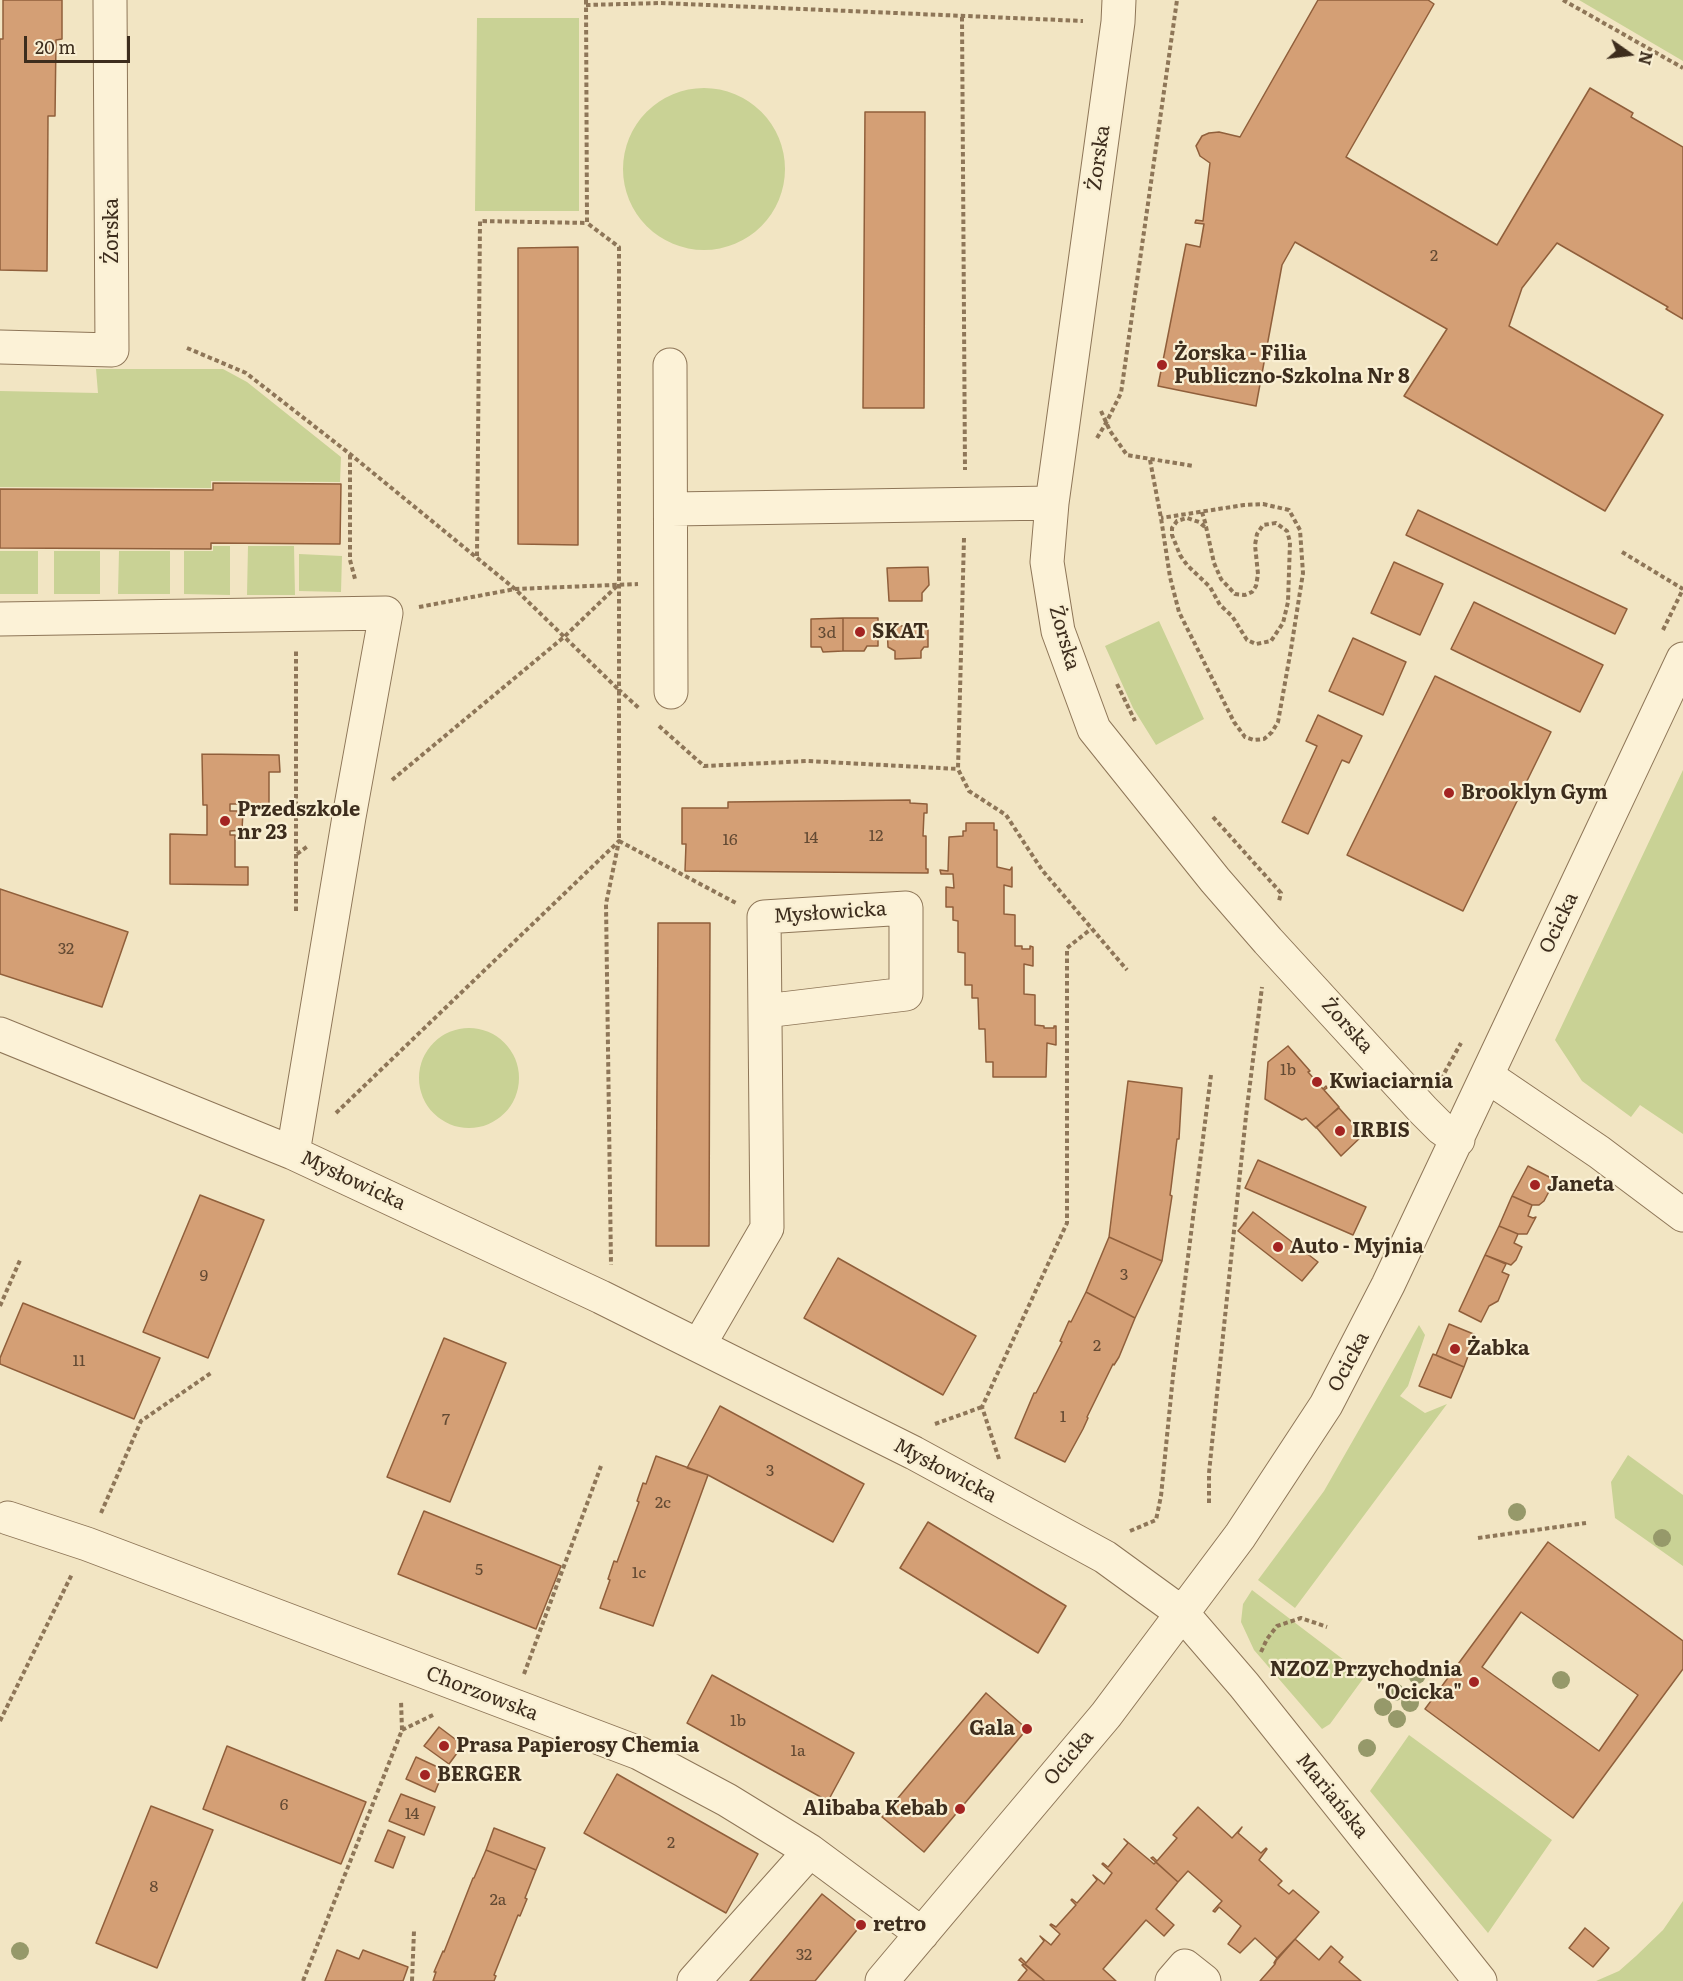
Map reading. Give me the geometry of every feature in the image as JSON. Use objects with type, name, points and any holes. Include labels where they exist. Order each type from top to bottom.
[{"type":"street","name":"Żorska","points":[[0,347],[112,350],[110,0]]},
{"type":"street","name":"Żorska","points":[[1119,11],[1052,503],[1047,562],[1058,632],[1094,729],[1215,880],[1268,941],[1441,1128],[1458,1140]]},
{"type":"street","points":[[670,365],[671,692]]},
{"type":"street","points":[[672,509],[1052,503]]},
{"type":"street","points":[[0,619],[375,614],[348,817],[293,1154]]},
{"type":"street","name":"Ocicka","points":[[882,1981],[1106,1715],[1240,1536],[1326,1405],[1358,1347],[1458,1140],[1683,659]]},
{"type":"street","name":"Mysłowicka","points":[[699,1345],[767,1228],[764,917],[906,908],[906,994],[765,1011]]},
{"type":"street","name":"Mysłowicka","points":[[0,1034],[293,1154],[699,1345],[914,1454],[1089,1548],[1182,1613]]},
{"type":"street","points":[[1487,1076],[1599,1152],[1683,1215]]},
{"type":"street","name":"Chorzowska","points":[[8,1518],[87,1544],[639,1753],[727,1800],[810,1851],[922,1934]]},
{"type":"street","name":"Mariańska","points":[[1182,1613],[1244,1685],[1472,1978]]},
{"type":"street","points":[[694,1981],[810,1851]]},
{"type":"street","points":[[1172,1981],[1185,1966],[1204,1981]]},
{"type":"path","points":[[1092,446],[1107,423],[1121,393],[1177,0]]},
{"type":"path","points":[[1563,0],[1683,68]]},
{"type":"path","points":[[587,223],[586,2],[659,1],[1119,11]]},
{"type":"path","points":[[477,556],[480,221],[587,223],[619,247],[619,841],[606,904],[611,1275],[601,1297]]},
{"type":"path","points":[[188,348],[246,373],[350,454],[515,589],[644,713]]},
{"type":"path","points":[[1098,406],[1127,455],[1193,466]]},
{"type":"path","points":[[350,454],[350,560],[375,614],[515,589],[619,585]]},
{"type":"path","points":[[1150,460],[1170,577],[1179,612],[1234,722],[1245,737],[1254,740],[1264,739],[1278,722],[1291,649],[1303,573],[1300,530],[1288,510],[1263,504],[1161,518]]},
{"type":"path","points":[[1202,512],[1221,579],[1235,594],[1245,595],[1252,592],[1256,586],[1258,574],[1255,545],[1257,534],[1263,525],[1276,523],[1287,531],[1290,542],[1288,602],[1283,623],[1271,641],[1256,644],[1247,640],[1232,616],[1220,605],[1210,587],[1180,555],[1172,536],[1172,528],[1177,521],[1187,518],[1199,522],[1206,528]]},
{"type":"path","points":[[1622,552],[1683,589]]},
{"type":"path","points":[[348,817],[564,637],[619,585]]},
{"type":"path","points":[[295,918],[296,614]]},
{"type":"path","points":[[1116,682],[1140,731]]},
{"type":"path","points":[[653,721],[704,766],[808,761],[958,769]]},
{"type":"path","points":[[1205,809],[1281,893],[1268,941],[1246,1116],[1209,1473],[1209,1503]]},
{"type":"path","points":[[619,841],[764,917]]},
{"type":"path","points":[[293,1154],[619,841]]},
{"type":"path","points":[[999,1461],[982,1407],[1067,1224],[1067,948],[1091,929]]},
{"type":"path","points":[[1424,1110],[1461,1042]]},
{"type":"path","points":[[1125,1534],[1156,1520],[1161,1496],[1173,1376],[1211,1075]]},
{"type":"path","points":[[0,1306],[21,1258]]},
{"type":"path","points":[[512,1705],[601,1466]]},
{"type":"path","points":[[1478,1538],[1586,1523]]},
{"type":"path","points":[[1259,1657],[1267,1639],[1277,1626],[1301,1618],[1327,1627]]},
{"type":"path","points":[[303,1981],[402,1730],[400,1663]]},
{"type":"path","points":[[412,1981],[414,1931]]},
{"type":"green space","points":[[1579,0],[1683,0],[1683,61]]},
{"type":"green space","points":[[477,18],[579,18],[579,211],[475,211]]},
{"type":"green space","points":[[704,88],[735,94],[761,112],[779,138],[785,169],[779,200],[761,226],[735,244],[704,250],[673,244],[647,226],[629,200],[623,169],[629,138],[647,112],[673,94]]},
{"type":"green space","points":[[96,369],[223,369],[247,382],[341,457],[340,482],[211,481],[211,488],[0,487],[0,391],[98,393]]},
{"type":"green space","points":[[213,546],[230,546],[230,595],[184,594],[184,551],[213,551]]},
{"type":"green space","points":[[248,546],[294,546],[295,595],[247,595]]},
{"type":"green space","points":[[0,551],[38,551],[38,594],[0,594]]},
{"type":"green space","points":[[54,551],[100,551],[100,594],[54,594]]},
{"type":"green space","points":[[119,551],[170,551],[170,594],[118,594]]},
{"type":"green space","points":[[299,554],[342,556],[341,592],[299,591]]},
{"type":"green space","points":[[1159,621],[1204,719],[1156,745],[1133,708],[1105,646]]},
{"type":"green space","points":[[1683,770],[1683,1134],[1640,1105],[1631,1117],[1582,1081],[1555,1040]]},
{"type":"green space","points":[[469,1028],[488,1032],[504,1043],[515,1059],[519,1078],[515,1097],[504,1113],[488,1124],[469,1128],[450,1124],[434,1113],[423,1097],[419,1078],[423,1059],[434,1043],[450,1032]]},
{"type":"green space","points":[[1419,1325],[1425,1335],[1408,1386],[1400,1396],[1425,1413],[1447,1404],[1295,1608],[1258,1580],[1324,1491]]},
{"type":"green space","points":[[1628,1455],[1683,1495],[1683,1566],[1615,1518],[1611,1482]]},
{"type":"green space","points":[[1252,1590],[1365,1676],[1330,1724],[1322,1729],[1254,1650],[1241,1622],[1243,1604]]},
{"type":"green space","points":[[1409,1735],[1552,1840],[1488,1933],[1370,1791]]},
{"type":"green space","points":[[1683,1901],[1683,1981],[1596,1981],[1619,1971],[1636,1956],[1663,1930]]},
{"type":"building","points":[[3,0],[62,0],[62,39],[56,40],[55,116],[48,116],[47,271],[0,270],[0,39],[3,39]]},
{"type":"building","points":[[1318,0],[1428,0],[1434,4],[1346,157],[1497,245],[1590,88],[1633,113],[1631,117],[1683,147],[1683,319],[1666,309],[1668,307],[1557,243],[1522,288],[1509,326],[1663,415],[1605,511],[1404,396],[1447,329],[1295,242],[1282,265],[1256,406],[1158,386],[1186,244],[1200,247],[1204,224],[1195,223],[1196,220],[1203,221],[1210,163],[1200,156],[1196,146],[1202,136],[1209,133],[1219,132],[1240,137]]},
{"type":"building","points":[[865,112],[925,112],[924,408],[863,408]]},
{"type":"building","points":[[578,247],[578,545],[518,544],[518,248]]},
{"type":"building","points":[[213,483],[341,484],[340,544],[211,543],[211,549],[0,548],[0,489],[213,490]]},
{"type":"building","points":[[1418,510],[1627,609],[1615,634],[1406,535]]},
{"type":"building","points":[[1394,562],[1443,584],[1420,635],[1371,613]]},
{"type":"building","points":[[928,567],[929,585],[922,593],[922,601],[889,601],[887,568]]},
{"type":"building","points":[[1474,602],[1603,665],[1580,712],[1451,649]]},
{"type":"building","name":"SKAT","points":[[843,618],[878,618],[878,646],[867,646],[864,651],[843,651]]},
{"type":"building","points":[[843,618],[843,651],[823,652],[821,647],[811,647],[811,619]]},
{"type":"building","points":[[887,626],[928,626],[928,647],[924,647],[921,651],[921,658],[895,659],[895,651],[888,647]]},
{"type":"building","points":[[1353,638],[1406,662],[1383,715],[1329,691]]},
{"type":"building","name":"Brooklyn Gym","points":[[1435,676],[1551,732],[1463,911],[1347,855]]},
{"type":"building","points":[[1318,715],[1362,736],[1349,763],[1342,760],[1308,834],[1282,822],[1317,746],[1306,741]]},
{"type":"building","name":"Przedszkole nr 23","points":[[202,754],[279,755],[280,772],[269,772],[269,804],[230,804],[230,811],[243,811],[242,830],[230,831],[230,835],[235,835],[235,867],[248,867],[248,885],[170,884],[170,834],[207,835],[207,805],[203,805]]},
{"type":"building","points":[[910,800],[910,803],[927,804],[927,813],[924,813],[923,836],[926,836],[928,873],[685,871],[686,844],[682,844],[682,808],[728,808],[728,802]]},
{"type":"building","points":[[966,823],[994,823],[994,830],[997,830],[997,867],[1010,870],[1012,867],[1012,887],[1004,885],[1004,914],[1015,915],[1015,946],[1022,946],[1022,949],[1033,947],[1033,966],[1024,964],[1024,994],[1035,995],[1035,1025],[1044,1026],[1044,1028],[1056,1026],[1056,1045],[1047,1043],[1046,1077],[993,1077],[993,1062],[986,1062],[985,1029],[979,1029],[978,998],[972,998],[972,985],[965,985],[965,953],[958,952],[958,921],[953,920],[953,907],[946,907],[946,887],[954,888],[953,874],[941,874],[940,870],[948,871],[949,837],[963,836]]},
{"type":"building","points":[[0,889],[128,932],[102,1007],[0,974]]},
{"type":"building","points":[[658,923],[710,923],[709,1246],[656,1246]]},
{"type":"building","points":[[1288,1046],[1323,1089],[1326,1086],[1324,1090],[1339,1107],[1316,1128],[1306,1118],[1302,1120],[1265,1099],[1268,1062]]},
{"type":"building","points":[[1128,1081],[1182,1088],[1179,1139],[1177,1139],[1170,1195],[1172,1196],[1162,1261],[1109,1237]]},
{"type":"building","name":"IRBIS","points":[[1339,1108],[1363,1135],[1341,1156],[1316,1127]]},
{"type":"building","points":[[1258,1160],[1366,1207],[1353,1235],[1245,1188]]},
{"type":"building","name":"Janeta","points":[[1528,1166],[1555,1180],[1544,1201],[1539,1205],[1532,1205],[1512,1196]]},
{"type":"building","points":[[200,1195],[264,1220],[208,1358],[143,1332]]},
{"type":"building","points":[[1512,1196],[1532,1205],[1528,1216],[1536,1217],[1527,1234],[1518,1234],[1499,1226]]},
{"type":"building","name":"Auto - Myjnia","points":[[1253,1212],[1318,1262],[1302,1281],[1238,1231]]},
{"type":"building","points":[[1499,1226],[1518,1234],[1514,1243],[1522,1247],[1511,1265],[1485,1255]]},
{"type":"building","points":[[1109,1237],[1162,1261],[1135,1318],[1086,1292]]},
{"type":"building","points":[[1485,1255],[1506,1264],[1502,1272],[1509,1275],[1498,1301],[1489,1306],[1481,1322],[1459,1311]]},
{"type":"building","points":[[838,1258],[976,1336],[943,1395],[804,1318]]},
{"type":"building","points":[[1086,1292],[1135,1318],[1119,1357],[1113,1364],[1065,1462],[1015,1438],[1034,1393],[1062,1342],[1060,1341],[1069,1321],[1071,1322]]},
{"type":"building","points":[[23,1303],[160,1358],[134,1419],[0,1364],[0,1358]]},
{"type":"building","name":"Żabka","points":[[1449,1324],[1476,1335],[1464,1367],[1436,1355]]},
{"type":"building","points":[[444,1338],[506,1363],[450,1502],[387,1477]]},
{"type":"building","points":[[1433,1354],[1464,1367],[1451,1398],[1419,1386]]},
{"type":"building","points":[[720,1406],[864,1484],[833,1542],[708,1475],[687,1468]]},
{"type":"building","points":[[656,1456],[708,1475],[653,1626],[600,1608],[614,1561],[617,1562],[639,1502],[637,1501],[643,1483],[646,1484]]},
{"type":"building","points":[[424,1511],[561,1566],[536,1629],[398,1574]]},
{"type":"building","points":[[928,1522],[1066,1606],[1038,1653],[900,1568]]},
{"type":"building","name":"NZOZ Przychodnia \"Ocicka\"","points":[[1548,1542],[1683,1641],[1683,1669],[1573,1818],[1425,1709]],"holes":[[[1521,1612],[1638,1695],[1599,1751],[1482,1667]]]},
{"type":"building","points":[[712,1675],[854,1753],[828,1801],[687,1723]]},
{"type":"building","points":[[986,1693],[1027,1729],[924,1852],[882,1817]]},
{"type":"building","name":"Prasa Papierosy Chemia","points":[[439,1727],[463,1745],[449,1764],[424,1746]]},
{"type":"building","points":[[227,1746],[366,1802],[341,1864],[203,1809]]},
{"type":"building","name":"BERGER","points":[[416,1757],[444,1770],[435,1792],[406,1779]]},
{"type":"building","points":[[617,1774],[758,1854],[726,1913],[584,1833]]},
{"type":"building","points":[[401,1794],[435,1807],[424,1835],[389,1821]]},
{"type":"building","points":[[151,1806],[213,1830],[157,1968],[96,1943]]},
{"type":"building","points":[[1198,1807],[1232,1838],[1242,1827],[1238,1833],[1261,1853],[1267,1849],[1259,1860],[1282,1881],[1278,1885],[1289,1894],[1293,1890],[1319,1912],[1274,1963],[1277,1958],[1255,1938],[1240,1953],[1228,1944],[1241,1926],[1219,1907],[1215,1912],[1213,1911],[1222,1901],[1188,1871],[1178,1882],[1151,1858],[1157,1861],[1177,1838],[1173,1835]]},
{"type":"building","points":[[494,1828],[545,1848],[536,1870],[486,1850]]},
{"type":"building","points":[[388,1830],[405,1837],[393,1868],[375,1861]]},
{"type":"building","points":[[1124,1839],[1154,1864],[1156,1862],[1178,1882],[1156,1909],[1174,1925],[1164,1936],[1146,1920],[1103,1969],[1116,1981],[1045,1981],[1019,1960],[1021,1958],[1026,1963],[1044,1941],[1040,1936],[1051,1945],[1060,1934],[1050,1925],[1056,1927],[1076,1905],[1071,1900],[1077,1903],[1097,1880],[1093,1875],[1104,1884],[1112,1873],[1102,1864],[1108,1867],[1128,1843]]},
{"type":"building","points":[[486,1850],[536,1870],[525,1898],[527,1899],[520,1916],[518,1915],[494,1975],[496,1976],[494,1981],[433,1981],[436,1972],[434,1972]]},
{"type":"building","points":[[822,1894],[861,1925],[815,1981],[750,1981]]},
{"type":"building","points":[[1585,1928],[1609,1948],[1593,1967],[1569,1948]]},
{"type":"building","points":[[1295,1939],[1319,1960],[1331,1946],[1343,1957],[1339,1962],[1361,1981],[1260,1981]]},
{"type":"building","points":[[337,1950],[359,1959],[363,1950],[408,1967],[403,1981],[325,1981]]},
{"type":"building","points":[[1025,1964],[1045,1981],[1018,1981],[1027,1970],[1022,1965]]},
{"type":"place","name":"Żorska - Filia Publiczno-Szkolna Nr 8","points":[[1162,365]]},
{"type":"place","name":"SKAT","points":[[860,632]]},
{"type":"place","name":"Brooklyn Gym","points":[[1449,793]]},
{"type":"place","name":"Przedszkole nr 23","points":[[225,821]]},
{"type":"place","name":"Kwiaciarnia","points":[[1317,1082]]},
{"type":"place","name":"IRBIS","points":[[1340,1131]]},
{"type":"place","name":"Janeta","points":[[1535,1185]]},
{"type":"place","name":"Auto - Myjnia","points":[[1278,1247]]},
{"type":"place","name":"Żabka","points":[[1455,1349]]},
{"type":"place","name":"NZOZ Przychodnia \"Ocicka\"","points":[[1474,1682]]},
{"type":"place","name":"Gala","points":[[1027,1729]]},
{"type":"place","name":"Prasa Papierosy Chemia","points":[[444,1746]]},
{"type":"place","name":"BERGER","points":[[425,1775]]},
{"type":"place","name":"Alibaba Kebab","points":[[960,1809]]},
{"type":"place","name":"retro","points":[[861,1925]]}]
